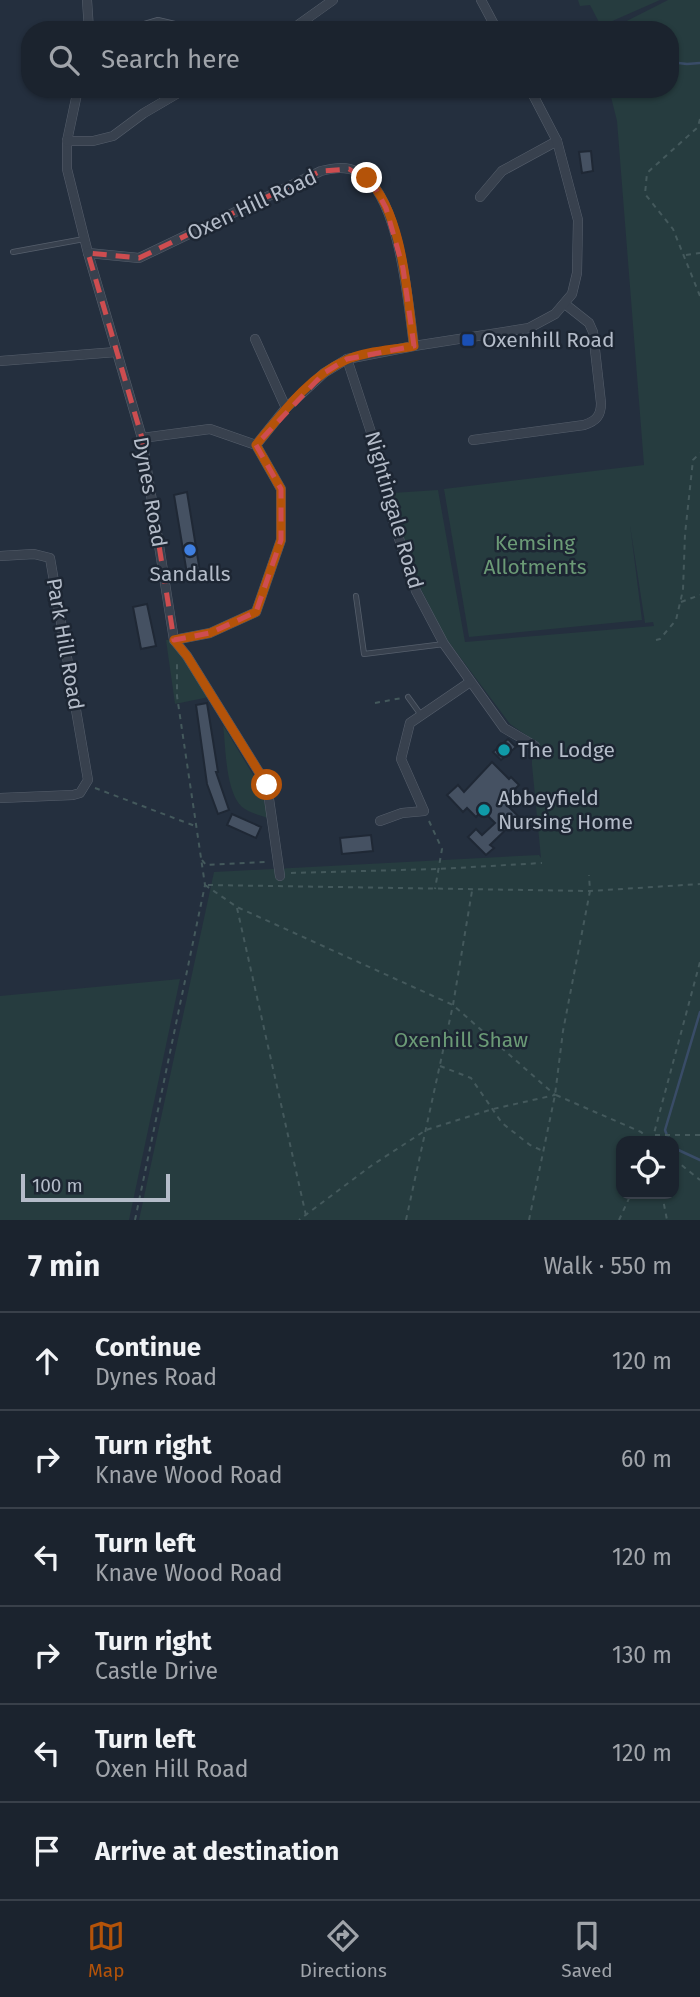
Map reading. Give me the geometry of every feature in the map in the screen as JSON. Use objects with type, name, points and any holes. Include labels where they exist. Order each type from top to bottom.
[{"type":"street","points":[[87,0],[88,21]]},
{"type":"street","points":[[304,21],[333,0]]},
{"type":"street","points":[[481,0],[492,21]]},
{"type":"street","name":"Dynes Road","points":[[76,98],[68,141],[67,169],[88,253],[142,438],[174,640],[187,656],[267,785],[280,874]]},
{"type":"street","points":[[68,141],[93,141],[113,136],[170,98]]},
{"type":"street","points":[[256,445],[286,408],[324,373],[347,359],[529,328],[545,321],[565,304],[576,284],[578,220],[557,141],[535,98]]},
{"type":"street","points":[[480,197],[502,171],[557,141]]},
{"type":"street","name":"Oxen Hill Road","points":[[88,253],[139,258],[321,171],[341,167],[349,169],[359,172],[373,184],[386,208],[404,268],[414,346]]},
{"type":"street","points":[[473,440],[584,425],[598,418],[601,403],[593,332],[589,323],[565,304]]},
{"type":"street","points":[[255,339],[286,408]]},
{"type":"street","points":[[0,361],[116,352]]},
{"type":"street","name":"Nightingale Road","points":[[347,359],[387,481],[393,520],[416,592],[444,644],[504,728],[535,746]]},
{"type":"street","points":[[142,438],[210,429],[256,445],[281,489],[281,540],[256,612],[210,633],[174,640]]},
{"type":"street","name":"Park Hill Road","points":[[0,556],[34,554],[50,558],[88,782]]},
{"type":"street","points":[[380,821],[402,813],[424,811],[401,759],[410,723],[470,682]]},
{"type":"street","points":[[0,798],[74,795],[80,793],[88,782]]},
{"type":"lane","points":[[13,252],[85,239]]},
{"type":"lane","points":[[355,596],[364,654],[444,644]]},
{"type":"lane","points":[[408,698],[421,715]]},
{"type":"path","points":[[700,119],[698,127],[647,173],[645,194],[673,229],[700,296]]},
{"type":"path","points":[[685,256],[700,253]]},
{"type":"path","points":[[656,640],[660,639],[676,620],[680,603],[693,460],[700,453]]},
{"type":"path","points":[[680,603],[700,595]]},
{"type":"path","points":[[135,1220],[205,885],[177,696],[178,665],[174,640]]},
{"type":"path","points":[[375,703],[408,698]]},
{"type":"path","points":[[88,782],[195,826]]},
{"type":"path","points":[[424,811],[442,849],[435,890]]},
{"type":"path","points":[[201,859],[206,865],[278,862]]},
{"type":"path","points":[[280,874],[541,863]]},
{"type":"path","points":[[529,1220],[555,1095],[563,1031],[590,891],[589,875]]},
{"type":"path","points":[[205,885],[590,891],[700,884]]},
{"type":"path","points":[[205,885],[237,907],[453,1005],[555,1095],[646,1136]]},
{"type":"path","points":[[406,1220],[453,1005],[472,890]]},
{"type":"path","points":[[237,907],[307,1220]]},
{"type":"path","points":[[700,962],[654,1135],[700,1135]]},
{"type":"path","points":[[439,1065],[471,1078],[502,1123],[543,1152]]},
{"type":"path","points":[[299,1220],[371,1166],[426,1130],[494,1109],[555,1095]]},
{"type":"path","points":[[679,1163],[700,1180]]},
{"type":"path","points":[[619,1220],[629,1199]]},
{"type":"path","points":[[663,1199],[667,1220]]},
{"type":"highlighted area","points":[[349,169],[373,184],[386,208],[403,268],[414,346],[347,359],[324,373],[256,445],[281,489],[281,540],[256,612],[210,633],[174,640],[142,438],[88,253],[139,258],[321,171]]},
{"type":"green space","points":[[578,0],[660,0],[612,21],[598,21],[590,5],[580,6]]},
{"type":"green space","name":"Oxenhill Shaw","points":[[668,0],[700,0],[700,1220],[139,1220],[214,872],[539,855],[541,858],[532,739],[510,724],[445,637],[419,585],[397,518],[393,493],[438,490],[465,642],[654,626],[653,622],[645,623],[630,525],[642,620],[469,637],[444,489],[644,465],[617,121],[611,98],[679,98],[679,21],[627,21]]},
{"type":"green space","points":[[166,640],[171,640],[184,656],[209,697],[175,704]]},
{"type":"green space","points":[[223,725],[261,788],[268,818],[245,809],[236,800],[229,780]]},
{"type":"green space","points":[[180,979],[129,1220],[0,1220],[0,996]]},
{"type":"building","points":[[591,151],[593,171],[582,173],[579,152]]},
{"type":"building","points":[[187,492],[201,578],[188,580],[174,495]]},
{"type":"building","points":[[147,604],[156,646],[141,649],[133,607]]},
{"type":"building","points":[[207,703],[216,772],[229,810],[218,814],[207,784],[196,705]]},
{"type":"building","name":"The Lodge","points":[[508,739],[516,747],[501,760],[493,752]]},
{"type":"building","name":"Abbeyfield Nursing Home","points":[[492,762],[519,785],[503,801],[519,817],[490,845],[494,848],[486,855],[468,837],[476,829],[482,835],[495,823],[482,810],[476,817],[467,808],[463,812],[447,795],[458,785],[464,792]]},
{"type":"building","points":[[232,814],[261,827],[256,838],[227,825]]},
{"type":"building","points":[[371,835],[373,851],[342,854],[340,838]]},
{"type":"waterway","points":[[679,63],[700,63]]},
{"type":"waterway","points":[[667,1136],[665,1130],[700,1012]]},
{"type":"waterway","points":[[679,1150],[700,1160]]},
{"type":"place","name":"Oxenhill Road","points":[[468,340]]},
{"type":"place","name":"Sandalls","points":[[190,550]]},
{"type":"place","name":"The Lodge","points":[[504,750]]},
{"type":"place","name":"Abbeyfield Nursing Home","points":[[484,810]]},
{"type":"route","points":[[267,785],[187,656],[174,640],[210,633],[256,612],[281,540],[281,489],[256,445],[286,408],[324,373],[347,359],[414,346],[404,268],[394,231],[378,191],[367,178]]},
{"type":"park label","name":"Kemsing Allotments","points":[[535,555]]}]
